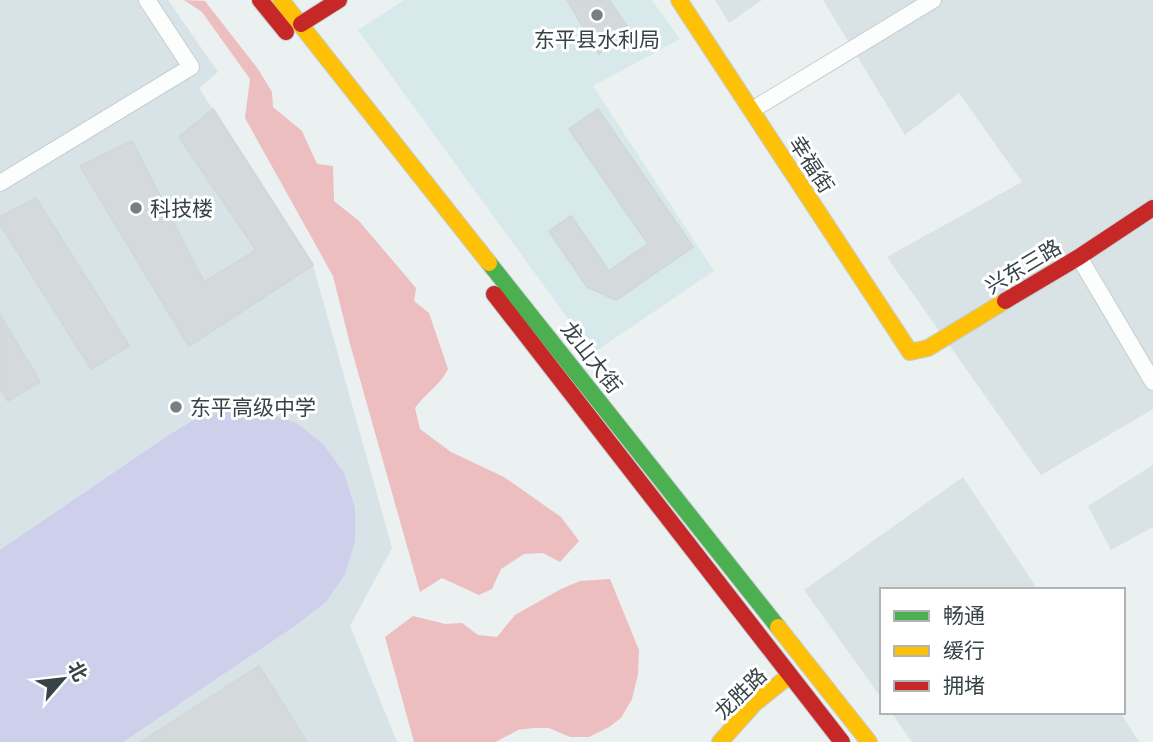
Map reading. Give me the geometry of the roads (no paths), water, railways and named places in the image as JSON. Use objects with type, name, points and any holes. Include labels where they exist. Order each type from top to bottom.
[{"type":"main road","name":"龙山大街","points":[[260,0],[450,237],[842,742]]},
{"type":"main road","name":"龙山大街","points":[[281,0],[869,742]]},
{"type":"main road","points":[[301,24],[339,0]]},
{"type":"main road","name":"幸福街","points":[[679,0],[910,352]]},
{"type":"main road","name":"兴东三路","points":[[910,352],[928,348],[1079,257],[1153,208]]},
{"type":"main road","name":"龙胜路","points":[[720,742],[755,703],[790,675]]},
{"type":"street","points":[[0,183],[191,67],[147,0]]},
{"type":"street","points":[[752,110],[933,0]]},
{"type":"street","points":[[1079,257],[1153,382]]},
{"type":"place","name":"东平县水利局","points":[[597,15]]},
{"type":"place","name":"科技楼","points":[[136,208]]},
{"type":"place","name":"东平高级中学","points":[[176,407]]}]
